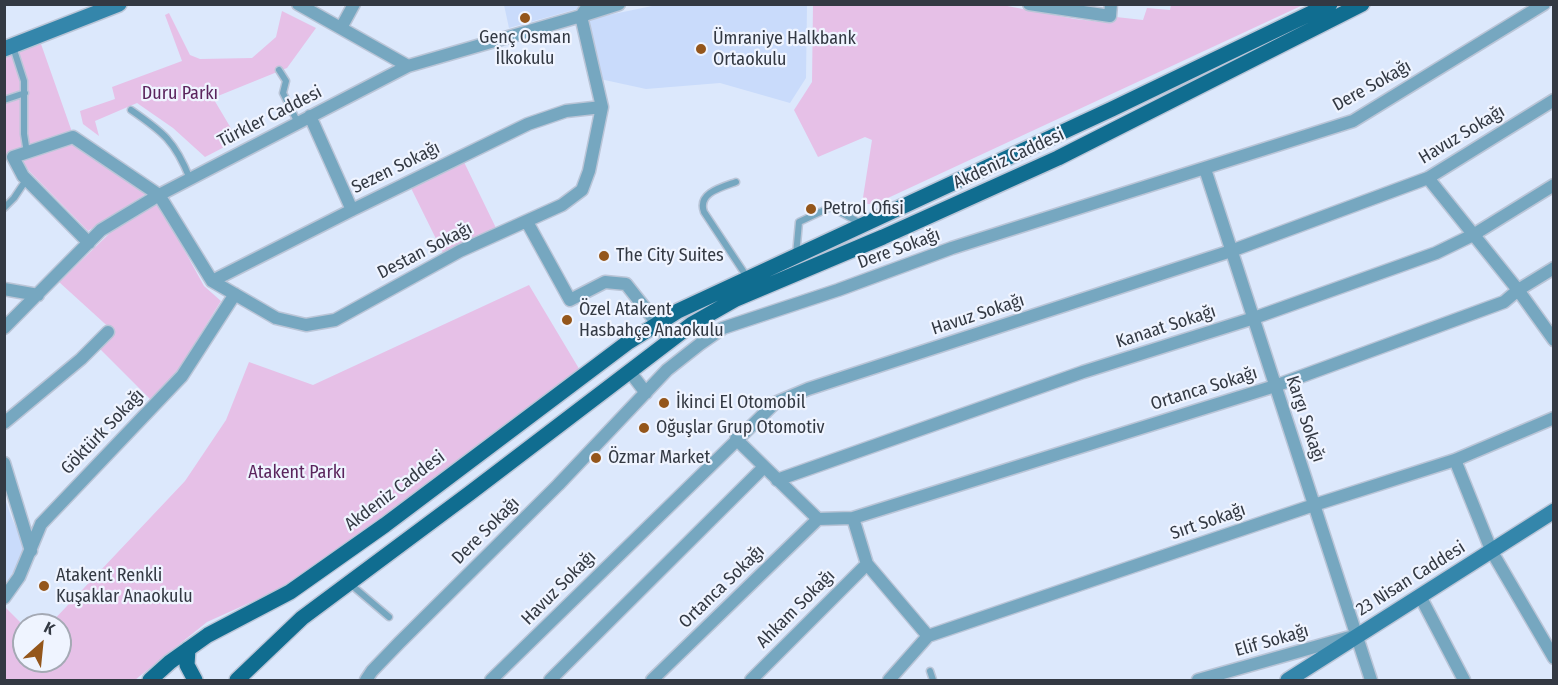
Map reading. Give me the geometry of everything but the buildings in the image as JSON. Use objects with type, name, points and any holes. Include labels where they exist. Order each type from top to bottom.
[{"type":"main road","name":"Akdeniz Caddesi","points":[[150,681],[207,635],[290,592],[385,525],[627,343],[678,311],[1123,104],[1330,4]]},
{"type":"main road","name":"Akdeniz Caddesi","points":[[238,680],[302,618],[692,324],[736,299],[884,237],[1058,158],[1362,4]]},
{"type":"main road","points":[[188,649],[187,665],[195,681]]},
{"type":"street","points":[[9,48],[84,11],[119,4]]},
{"type":"street","points":[[298,4],[408,66]]},
{"type":"street","points":[[341,28],[354,4]]},
{"type":"street","points":[[581,16],[589,4]]},
{"type":"street","name":"Türkler Caddesi","points":[[4,328],[101,230],[159,195],[408,66],[619,4]]},
{"type":"street","points":[[1029,4],[1110,16],[1111,4]]},
{"type":"street","name":"Dere Sokağı","points":[[366,681],[372,671],[399,643],[558,485],[667,370],[723,328],[952,248],[1353,121],[1545,4]]},
{"type":"street","name":"Destan Sokağı","points":[[159,195],[212,281],[276,318],[306,325],[335,320],[460,251],[562,205],[582,190],[589,171],[602,107],[581,16]]},
{"type":"street","name":"Havuz Sokağı","points":[[490,681],[775,403],[808,389],[1231,251],[1428,178],[1554,100]]},
{"type":"street","name":"Sezen Sokağı","points":[[212,281],[528,124],[566,111],[602,107]]},
{"type":"street","points":[[310,116],[352,210]]},
{"type":"street","points":[[89,243],[26,179],[13,158],[73,137],[159,195]]},
{"type":"street","name":"Kargı Sokağı","points":[[1205,169],[1371,681]]},
{"type":"street","points":[[1428,178],[1518,290],[1554,340]]},
{"type":"street","name":"Kanaat Sokağı","points":[[777,480],[1083,372],[1254,318],[1436,253],[1473,236],[1554,185]]},
{"type":"street","points":[[527,222],[570,300],[605,282],[626,284],[671,341]]},
{"type":"street","name":"Ortanca Sokağı","points":[[652,681],[818,519],[853,518],[1275,386],[1504,302],[1518,290],[1554,268]]},
{"type":"street","points":[[4,289],[38,295]]},
{"type":"street","name":"Göktürk Sokağı","points":[[4,598],[19,577],[40,524],[182,376],[235,294]]},
{"type":"street","points":[[4,423],[81,359],[108,332]]},
{"type":"street","points":[[630,372],[646,393]]},
{"type":"street","name":"Sırt Sokağı","points":[[928,636],[1314,505],[1455,460],[1554,418]]},
{"type":"street","points":[[736,439],[818,519]]},
{"type":"street","points":[[1455,460],[1492,552],[1554,658]]},
{"type":"street","points":[[4,464],[31,551]]},
{"type":"street","points":[[550,681],[764,467]]},
{"type":"street","name":"23 Nisan Caddesi","points":[[1288,681],[1554,511]]},
{"type":"street","points":[[853,518],[867,564],[928,636],[889,681]]},
{"type":"street","name":"Ahkam Sokağı","points":[[751,681],[867,564]]},
{"type":"street","points":[[1420,596],[1464,681]]},
{"type":"street","name":"Elif Sokağı","points":[[1198,681],[1357,635]]},
{"type":"lane","points":[[9,48],[24,81],[23,119],[27,153]]},
{"type":"lane","points":[[279,70],[285,81],[283,93],[298,123]]},
{"type":"lane","points":[[4,100],[25,93]]},
{"type":"lane","points":[[131,110],[160,130],[172,143],[190,179]]},
{"type":"lane","points":[[4,208],[14,198],[26,179]]},
{"type":"lane","points":[[736,182],[710,194],[702,204],[704,212],[747,277]]},
{"type":"lane","points":[[796,255],[799,222],[831,207],[863,224]]},
{"type":"lane","points":[[349,583],[389,617]]},
{"type":"lane","points":[[930,671],[933,681]]},
{"type":"shaded area","name":"Genç Osman İlkokulu","points":[[504,4],[580,5],[577,9],[509,28]]},
{"type":"shaded area","name":"Ümraniye Halkbank Ortaokulu","points":[[657,5],[807,5],[806,78],[790,103],[720,83],[646,89],[600,79],[589,19]]},
{"type":"shaded area","points":[[4,496],[27,553],[5,584]]},
{"type":"green space","points":[[813,5],[1002,5],[1075,19],[1111,23],[1116,17],[1143,20],[1147,8],[1170,10],[1171,5],[1303,5],[875,204],[862,204],[872,140],[865,137],[818,157],[794,110],[812,82]]},
{"type":"green space","name":"Duru Parkı","points":[[282,11],[316,28],[287,68],[213,98],[238,140],[205,157],[173,128],[137,103],[95,121],[99,136],[83,124],[80,111],[115,99],[112,87],[182,61],[165,15],[169,13],[190,55],[200,59],[252,58],[276,37]]},
{"type":"green space","points":[[41,44],[72,132],[5,155],[4,57]]},
{"type":"green space","points":[[74,141],[149,192],[88,231],[29,171],[21,159]]},
{"type":"green space","points":[[463,160],[496,228],[443,253],[410,186]]},
{"type":"green space","points":[[158,202],[204,286],[221,301],[174,377],[150,399],[100,349],[114,332],[59,282],[111,232]]},
{"type":"green space","name":"Atakent Parkı","points":[[529,285],[581,372],[472,454],[287,586],[207,622],[135,680],[5,680],[6,608],[12,614],[12,673],[72,673],[72,613],[60,613],[185,481],[226,420],[249,362],[313,385]]},
{"type":"place","name":"Genç Osman İlkokulu","points":[[525,18]]},
{"type":"place","name":"Ümraniye Halkbank Ortaokulu","points":[[701,49]]},
{"type":"place","name":"Petrol Ofisi","points":[[811,209]]},
{"type":"place","name":"The City Suites","points":[[604,256]]},
{"type":"place","name":"Özel Atakent Hasbahçe Anaokulu","points":[[567,320]]},
{"type":"place","name":"İkinci El Otomobil","points":[[664,403]]},
{"type":"place","name":"Oğuşlar Grup Otomotiv","points":[[644,428]]},
{"type":"place","name":"Özmar Market","points":[[596,458]]},
{"type":"place","name":"Atakent Renkli Kuşaklar Anaokulu","points":[[44,586]]}]
